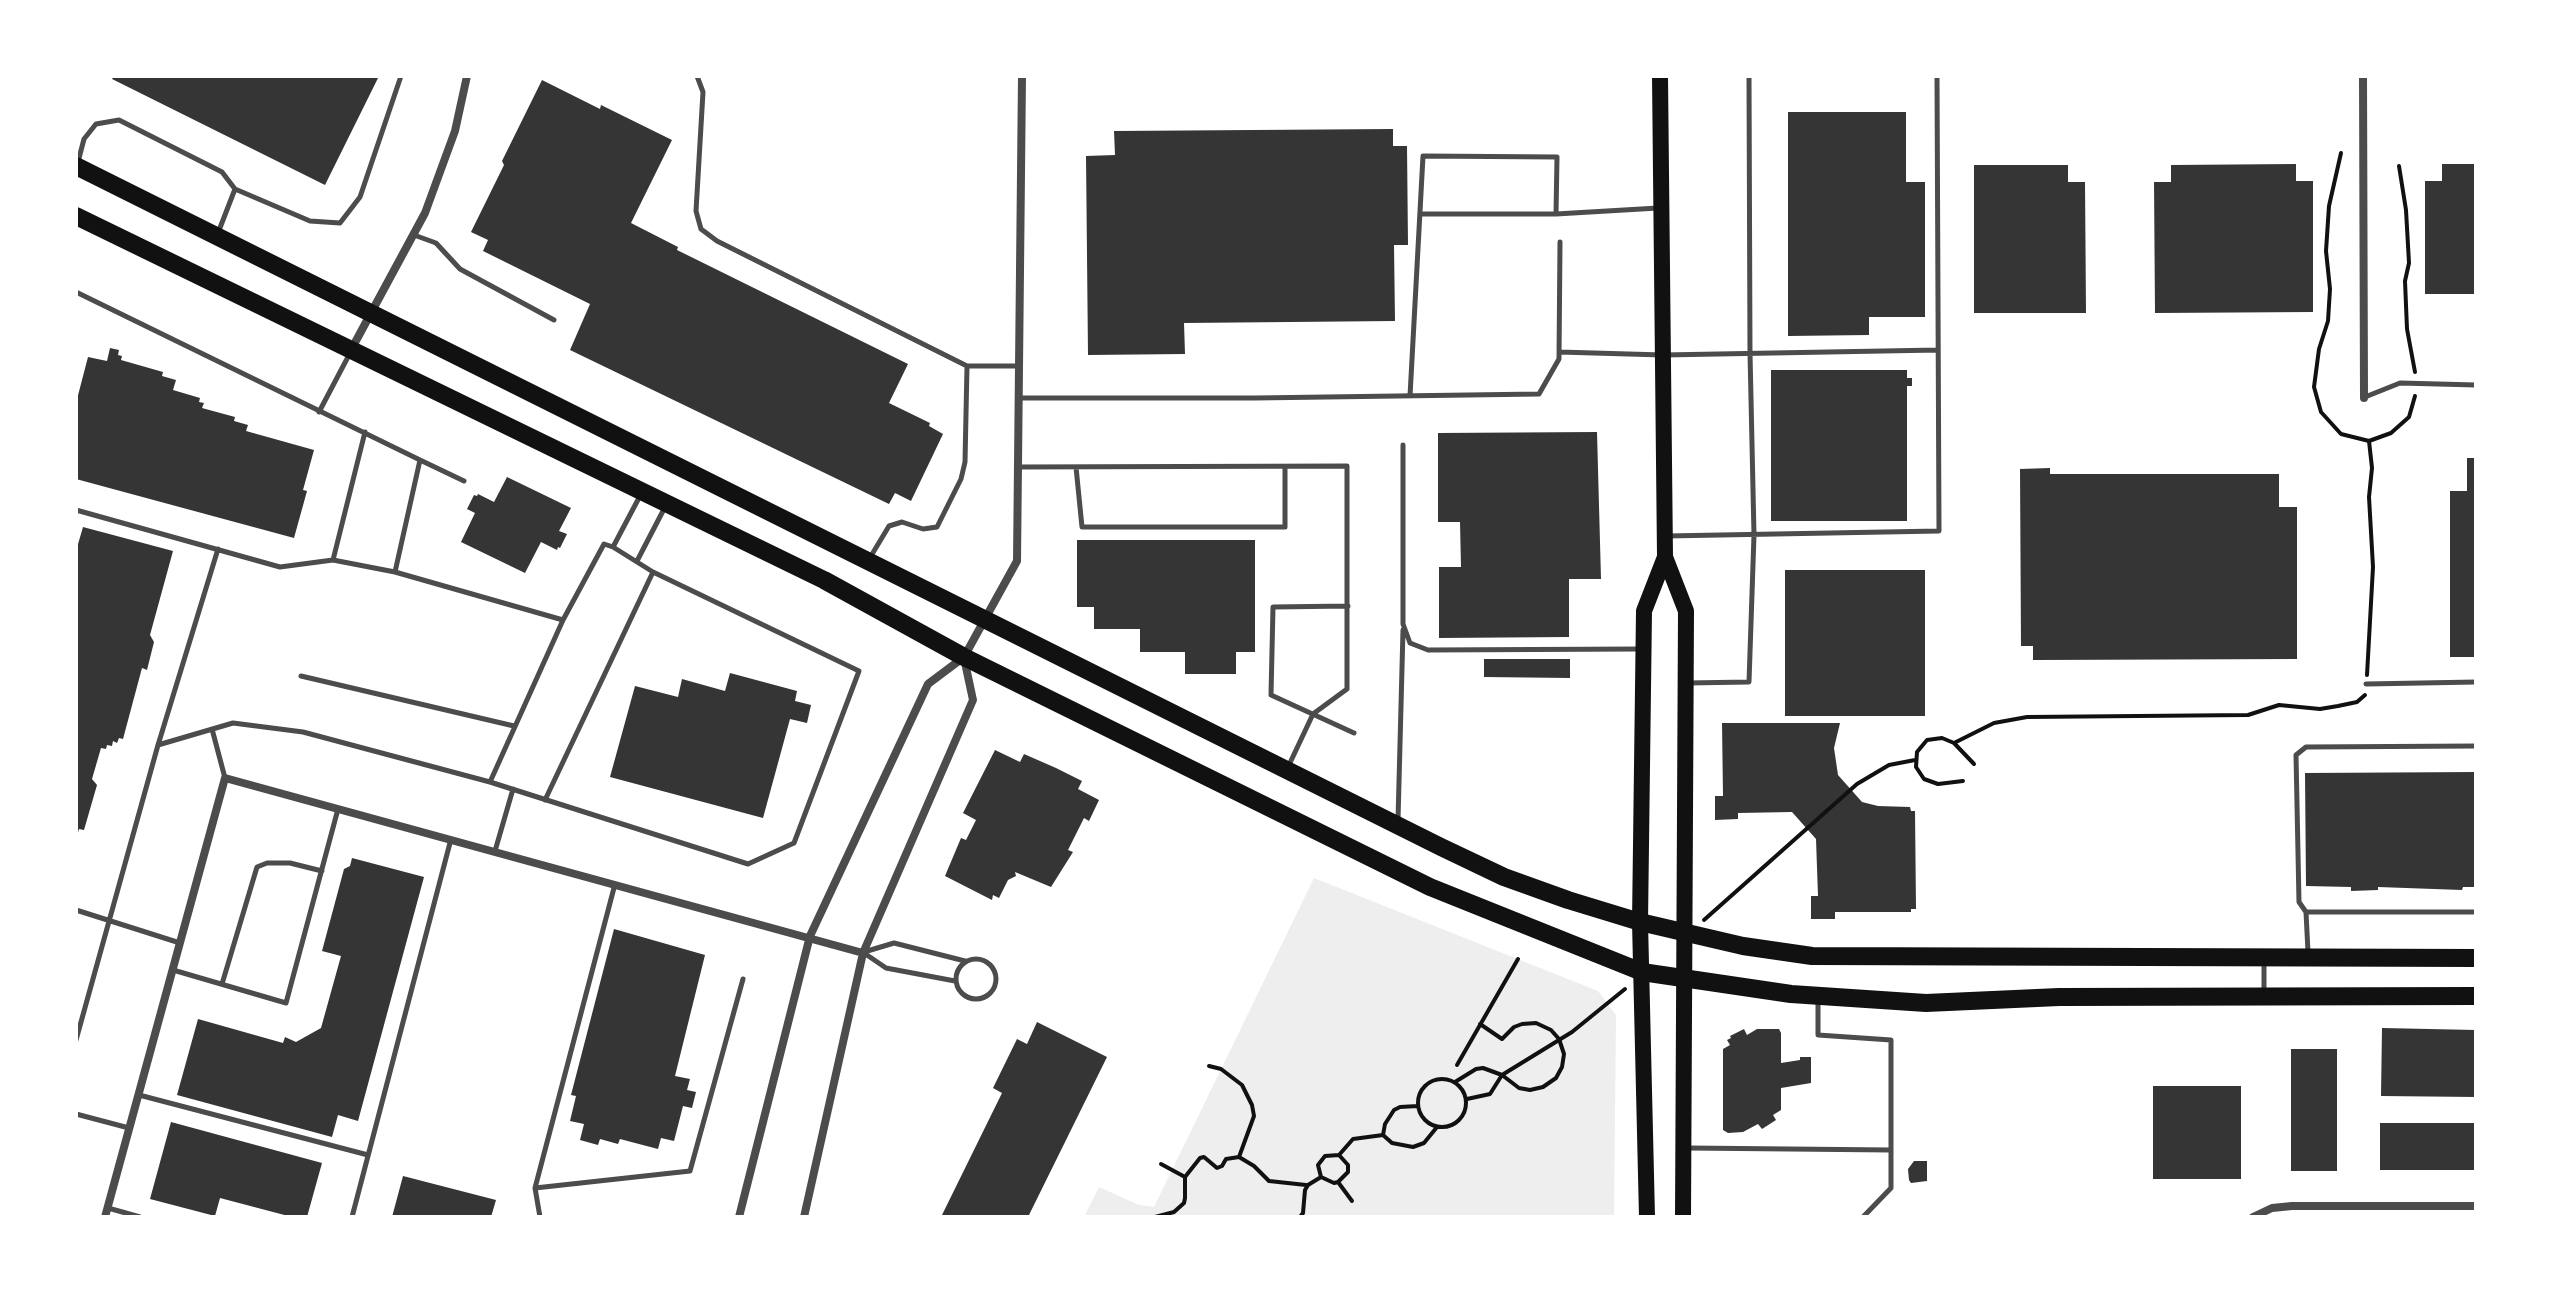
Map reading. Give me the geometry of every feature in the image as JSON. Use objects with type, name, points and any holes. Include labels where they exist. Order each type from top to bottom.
[{"type":"main road","points":[[1660,76],[1665,557],[1686,611],[1683,1217]]},
{"type":"main road","points":[[76,166],[1504,877],[1640,922],[1743,946],[1812,956],[2476,958]]},
{"type":"main road","points":[[76,216],[824,580],[964,657],[1430,887],[1642,972],[1818,996],[1926,1003],[2059,997],[2476,996]]},
{"type":"main road","points":[[1647,1217],[1640,922],[1644,611],[1665,557]]},
{"type":"street","points":[[351,351],[425,213],[455,131],[467,76]]},
{"type":"street","points":[[739,1217],[810,936],[928,684],[964,657],[1017,561],[1022,76]]},
{"type":"street","points":[[2363,76],[2364,398]]},
{"type":"street","points":[[804,1217],[863,953],[973,700],[964,657]]},
{"type":"street","points":[[106,1213],[225,778],[863,953]]},
{"type":"street","points":[[2253,1217],[2272,1208],[2292,1206],[2476,1206]]},
{"type":"lane","points":[[76,166],[84,139],[96,124],[119,120],[222,172],[235,189],[310,221],[340,223],[360,197],[401,76]]},
{"type":"lane","points":[[697,76],[703,92],[696,211],[701,229],[717,241],[967,366],[1019,366]]},
{"type":"lane","points":[[1686,683],[1749,682],[1754,535],[1749,76]]},
{"type":"lane","points":[[1665,536],[1939,531],[1937,76]]},
{"type":"lane","points":[[1410,396],[1423,156],[1557,157],[1556,214]]},
{"type":"lane","points":[[217,237],[235,189]]},
{"type":"lane","points":[[1420,214],[1556,214],[1662,208]]},
{"type":"lane","points":[[413,235],[436,243],[460,269],[554,320]]},
{"type":"lane","points":[[1019,398],[1539,394],[1559,359],[1560,242]]},
{"type":"lane","points":[[76,292],[464,481]]},
{"type":"lane","points":[[1559,352],[1663,355],[1938,350]]},
{"type":"lane","points":[[319,412],[351,351]]},
{"type":"lane","points":[[868,562],[889,526],[902,522],[923,529],[937,527],[961,479],[965,462],[967,366]]},
{"type":"lane","points":[[2364,398],[2400,383],[2476,385]]},
{"type":"lane","points":[[333,560],[365,432]]},
{"type":"lane","points":[[1398,825],[1403,445]]},
{"type":"lane","points":[[395,572],[420,460]]},
{"type":"lane","points":[[1018,467],[1347,466],[1347,689],[1313,714],[1287,769]]},
{"type":"lane","points":[[1076,467],[1082,527],[1285,527],[1285,467]]},
{"type":"lane","points":[[613,547],[642,491]]},
{"type":"lane","points":[[637,561],[666,504]]},
{"type":"lane","points":[[76,510],[280,567],[333,560],[395,572],[563,620]]},
{"type":"lane","points":[[158,745],[233,723],[303,732],[490,782],[748,864],[794,843],[859,671],[653,572],[604,544],[563,620],[490,782]]},
{"type":"lane","points":[[76,1040],[158,745],[218,549]]},
{"type":"lane","points":[[545,800],[653,572]]},
{"type":"lane","points":[[1348,606],[1273,607],[1271,695],[1354,733]]},
{"type":"lane","points":[[1403,619],[1410,643],[1428,650],[1644,649]]},
{"type":"lane","points":[[301,676],[515,726]]},
{"type":"lane","points":[[2366,684],[2476,682]]},
{"type":"lane","points":[[212,729],[225,778]]},
{"type":"lane","points":[[2308,959],[2306,912],[2299,902],[2296,755],[2306,747],[2476,746]]},
{"type":"lane","points":[[495,851],[513,789]]},
{"type":"lane","points":[[172,970],[286,1003],[339,809]]},
{"type":"lane","points":[[352,1217],[451,839]]},
{"type":"lane","points":[[222,984],[257,867],[267,863],[290,863],[322,871]]},
{"type":"lane","points":[[540,1217],[535,1188],[615,883]]},
{"type":"lane","points":[[76,910],[180,943]]},
{"type":"lane","points":[[2306,912],[2476,912]]},
{"type":"lane","points":[[863,953],[894,943],[965,961]]},
{"type":"lane","points":[[863,953],[886,968],[955,981]]},
{"type":"lane","points":[[973,958],[988,962],[993,968],[996,984],[986,996],[970,998],[963,995],[955,981],[959,966],[973,958]]},
{"type":"lane","points":[[2264,959],[2264,996]]},
{"type":"lane","points":[[535,1188],[690,1171],[743,979]]},
{"type":"lane","points":[[1818,996],[1818,1035],[1891,1040],[1891,1188],[1863,1217]]},
{"type":"lane","points":[[138,1095],[368,1155]]},
{"type":"lane","points":[[76,1114],[129,1128]]},
{"type":"lane","points":[[1683,1148],[1891,1150]]},
{"type":"lane","points":[[106,1213],[140,1217]]},
{"type":"path","points":[[2341,153],[2336,166],[2328,221],[2328,321],[2319,349],[2314,387],[2321,412],[2341,434],[2369,441],[2391,433],[2409,417],[2415,402],[2414,353],[2407,329],[2405,281],[2409,263],[2406,210],[2399,166]]},
{"type":"path","points":[[1954,743],[1994,723],[2027,717],[2248,715],[2279,705],[2320,709],[2357,702],[2365,695],[2373,567],[2369,441]]},
{"type":"path","points":[[1963,781],[1931,783],[1919,774],[1915,760],[1921,745],[1927,740],[1942,738],[1954,743],[1974,764]]},
{"type":"path","points":[[1857,784],[1889,765],[1915,760]]},
{"type":"path","points":[[1457,1065],[1518,959]]},
{"type":"path","points":[[1455,1082],[1478,1068],[1489,1069],[1519,1088],[1530,1090],[1543,1087],[1556,1078],[1562,1067],[1564,1054],[1559,1039],[1551,1030],[1536,1023],[1514,1027],[1502,1039],[1480,1024]]},
{"type":"path","points":[[1209,1066],[1221,1069],[1242,1085],[1252,1105],[1254,1116],[1239,1157]]},
{"type":"path","points":[[1467,1099],[1490,1094],[1502,1075]]},
{"type":"path","points":[[1445,1078],[1455,1082],[1467,1099],[1464,1115],[1445,1128],[1423,1119],[1418,1106],[1419,1095],[1429,1082],[1445,1078]]},
{"type":"path","points":[[1383,1135],[1394,1110],[1418,1106]]},
{"type":"path","points":[[1339,1155],[1353,1139],[1383,1135],[1392,1143],[1413,1147],[1424,1143],[1437,1127]]},
{"type":"path","points":[[1338,1182],[1348,1172],[1348,1165],[1339,1155],[1331,1154],[1321,1159],[1318,1171],[1321,1177],[1338,1182],[1352,1201]]},
{"type":"path","points":[[1155,1217],[1174,1212],[1184,1203],[1185,1177],[1204,1157],[1217,1168],[1226,1159],[1239,1157],[1269,1181],[1308,1185],[1321,1177]]},
{"type":"path","points":[[1161,1164],[1185,1177]]},
{"type":"path","points":[[1300,1217],[1308,1185]]},
{"type":"shaded area","points":[[1314,878],[1598,991],[1616,1015],[1614,1217],[1084,1217],[1099,1187],[1139,1205],[1154,1207]]},
{"type":"building","points":[[114,76],[379,76],[325,185],[112,79]]},
{"type":"building","points":[[542,80],[672,140],[631,223],[678,247],[677,250],[908,364],[889,403],[930,423],[929,426],[943,434],[911,501],[895,493],[889,504],[570,350],[590,304],[483,251],[488,240],[471,232]]},
{"type":"building","points":[[1788,112],[1906,112],[1906,182],[1925,182],[1925,317],[1869,317],[1869,335],[1788,336]]},
{"type":"building","points":[[1393,129],[1393,146],[1407,146],[1408,245],[1394,245],[1395,321],[1184,323],[1185,354],[1088,355],[1086,156],[1115,155],[1114,131]]},
{"type":"building","points":[[2296,164],[2296,181],[2313,181],[2313,312],[2155,313],[2154,182],[2171,182],[2171,165]]},
{"type":"building","points":[[2442,164],[2476,164],[2476,294],[2425,294],[2425,181],[2442,181]]},
{"type":"building","points":[[1974,165],[2068,165],[2068,182],[2085,182],[2086,313],[1974,313]]},
{"type":"building","points":[[110,348],[119,350],[121,360],[163,372],[162,376],[176,380],[173,390],[200,398],[199,402],[204,403],[202,408],[235,417],[234,421],[248,425],[246,431],[314,450],[294,538],[76,479],[76,403],[88,357],[107,361]]},
{"type":"building","points":[[1771,370],[1907,370],[1912,386],[1907,386],[1907,521],[1771,521]]},
{"type":"building","points":[[1597,432],[1601,579],[1569,579],[1569,637],[1439,638],[1439,567],[1461,567],[1460,522],[1438,522],[1438,433]]},
{"type":"building","points":[[2467,458],[2476,458],[2476,657],[2450,657],[2450,491],[2467,491]]},
{"type":"building","points":[[2050,468],[2050,474],[2279,474],[2279,507],[2297,507],[2297,659],[2033,660],[2033,646],[2021,646],[2020,469]]},
{"type":"building","points":[[507,477],[571,508],[559,531],[567,534],[560,548],[557,550],[541,542],[525,573],[461,542],[475,513],[467,509],[474,495],[494,502]]},
{"type":"building","points":[[83,527],[173,551],[150,635],[154,642],[147,670],[142,668],[123,739],[119,738],[117,743],[113,741],[112,746],[107,745],[106,749],[101,748],[92,779],[97,785],[84,830],[79,829],[77,836],[76,551]]},
{"type":"building","points":[[1077,540],[1255,540],[1255,652],[1236,652],[1236,674],[1185,674],[1185,652],[1140,652],[1140,629],[1094,629],[1094,607],[1077,607]]},
{"type":"building","points":[[1785,570],[1925,570],[1925,716],[1785,716]]},
{"type":"building","points":[[1484,659],[1570,659],[1570,678],[1484,677]]},
{"type":"building","points":[[730,673],[797,691],[795,701],[811,705],[807,723],[790,719],[763,818],[610,777],[635,686],[678,697],[682,679],[725,691]]},
{"type":"building","points":[[1722,723],[1840,723],[1834,748],[1838,775],[1862,802],[1910,807],[1911,811],[1915,811],[1916,909],[1911,909],[1911,912],[1835,912],[1835,919],[1811,919],[1811,896],[1818,896],[1816,839],[1792,812],[1738,813],[1738,819],[1715,820],[1715,796],[1723,796]]},
{"type":"building","points":[[995,750],[1020,762],[1024,754],[1056,768],[1082,781],[1078,789],[1099,800],[1089,821],[1084,818],[1068,850],[1073,852],[1051,887],[1015,872],[1016,876],[1008,880],[999,898],[993,895],[992,900],[945,876],[961,838],[966,840],[976,820],[963,813]]},
{"type":"building","points":[[2476,772],[2476,887],[2463,887],[2462,890],[2378,887],[2378,890],[2351,891],[2351,887],[2306,886],[2305,773]]},
{"type":"building","points":[[352,858],[424,877],[358,1121],[338,1115],[332,1137],[177,1095],[198,1019],[283,1043],[285,1037],[296,1042],[321,1028],[341,956],[322,951],[344,869],[350,866]]},
{"type":"building","points":[[614,929],[705,955],[675,1076],[690,1079],[687,1090],[696,1092],[692,1108],[683,1106],[674,1141],[661,1138],[658,1149],[620,1139],[618,1144],[600,1139],[598,1145],[580,1140],[584,1124],[570,1121],[576,1096],[571,1095]]},
{"type":"building","points":[[1037,1022],[1107,1057],[1028,1217],[941,1217],[1002,1093],[993,1088],[1017,1039],[1027,1044]]},
{"type":"building","points":[[2382,1028],[2476,1030],[2476,1097],[2381,1096]]},
{"type":"building","points":[[1744,1029],[1747,1035],[1757,1029],[1779,1029],[1781,1063],[1811,1057],[1811,1083],[1781,1088],[1781,1110],[1773,1115],[1776,1120],[1762,1129],[1758,1124],[1743,1132],[1728,1133],[1723,1130],[1723,1049],[1730,1045],[1727,1040],[1730,1036]]},
{"type":"building","points":[[2291,1049],[2337,1049],[2337,1171],[2291,1171]]},
{"type":"building","points":[[2153,1086],[2241,1086],[2241,1179],[2153,1179]]},
{"type":"building","points":[[171,1122],[322,1163],[307,1217],[292,1217],[220,1198],[215,1216],[150,1199]]},
{"type":"building","points":[[2380,1123],[2476,1123],[2476,1170],[2380,1170]]},
{"type":"building","points":[[1914,1161],[1927,1161],[1927,1181],[1911,1183],[1909,1180],[1908,1169]]},
{"type":"building","points":[[403,1176],[496,1200],[491,1217],[392,1217]]}]
